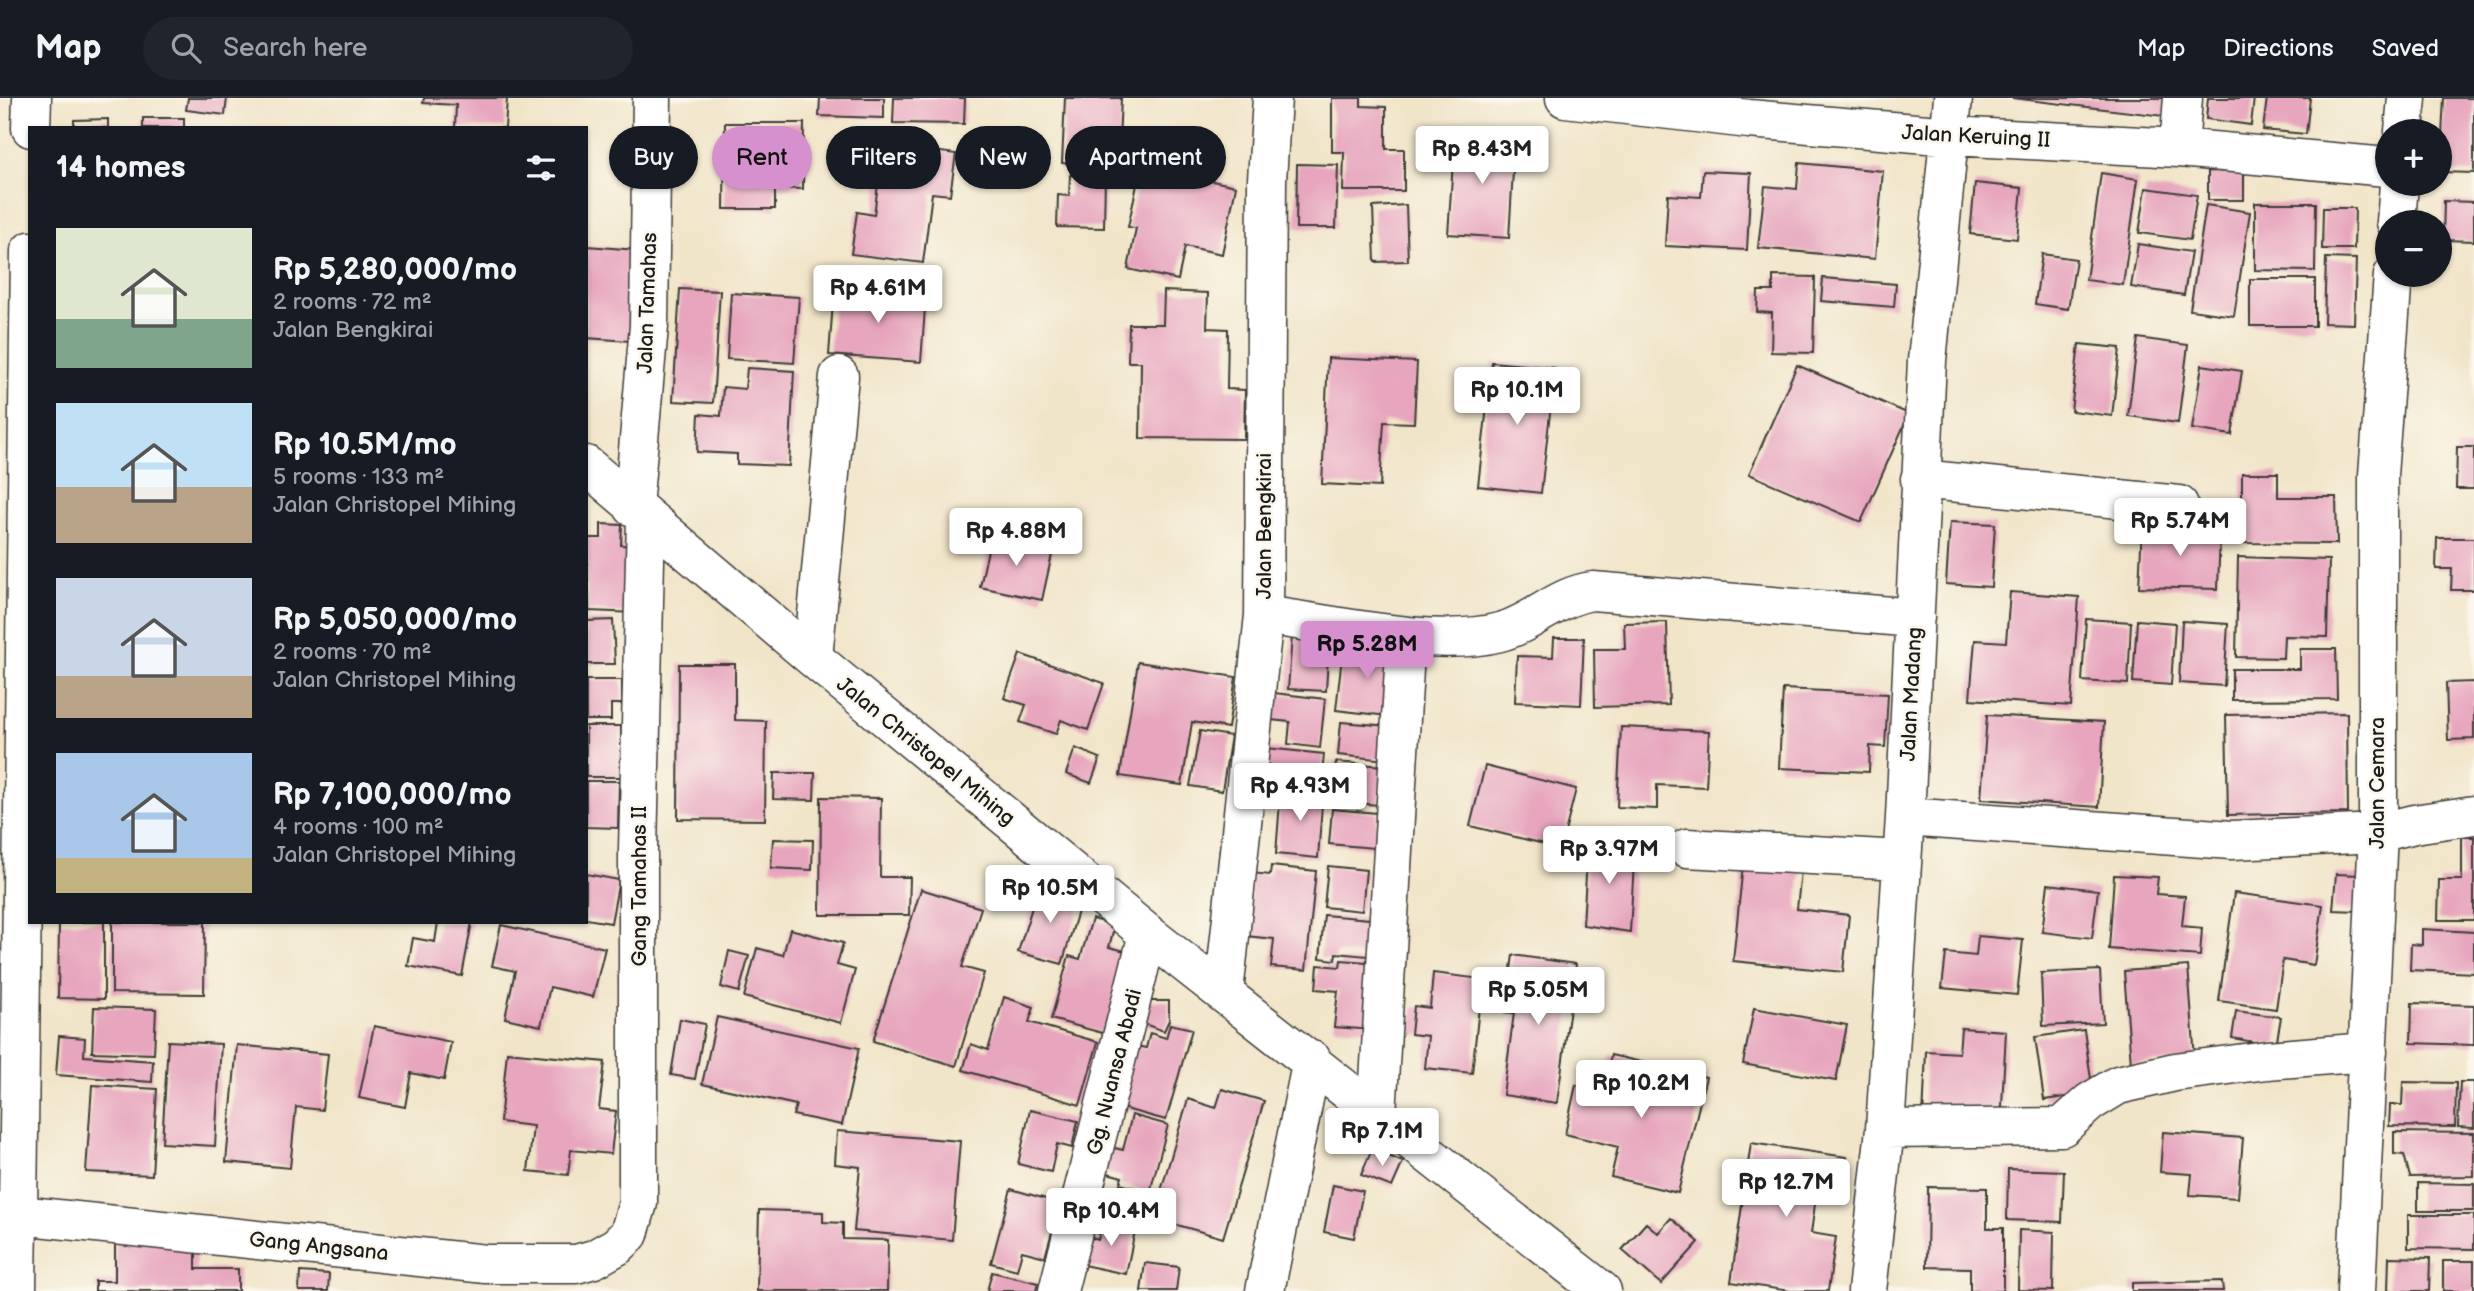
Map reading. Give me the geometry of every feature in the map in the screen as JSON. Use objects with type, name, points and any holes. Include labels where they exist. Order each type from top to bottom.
[{"type":"street","points":[[31,126],[32,98]]},
{"type":"street","name":"Jalan Tamahas","points":[[640,513],[649,326],[652,98]]},
{"type":"street","name":"Jalan Bengkirai","points":[[1224,993],[1264,614],[1267,180],[1272,98]]},
{"type":"street","name":"Jalan Keruing II","points":[[1565,98],[1750,109],[1951,136],[2179,148],[2375,166]]},
{"type":"street","name":"Jalan Madang","points":[[1867,1291],[1885,1129],[1905,817],[1927,361],[1953,98]]},
{"type":"street","points":[[2179,148],[2183,98]]},
{"type":"street","points":[[2405,119],[2407,98]]},
{"type":"street","name":"Jalan Cemara","points":[[2356,1291],[2378,833],[2378,475],[2392,287]]},
{"type":"street","points":[[17,1291],[9,1213],[28,334]]},
{"type":"street","points":[[813,657],[839,376]]},
{"type":"street","name":"Jalan Christopel Mihing","points":[[588,467],[640,513],[1148,934],[1312,1060],[1583,1284]]},
{"type":"street","points":[[1920,479],[2179,505]]},
{"type":"street","name":"Gang Tamahas II","points":[[617,1246],[629,1234],[638,1203],[640,513]]},
{"type":"street","points":[[1264,614],[1406,636],[1485,635],[1524,624],[1567,597],[1593,591],[1915,618]]},
{"type":"street","points":[[1377,1114],[1406,636]]},
{"type":"street","points":[[1905,817],[2232,840],[2378,833],[2414,824],[2474,815]]},
{"type":"street","points":[[1687,848],[1901,860]]},
{"type":"street","name":"Gg. Nuansa Abadi","points":[[1058,1291],[1148,934]]},
{"type":"street","points":[[1885,1129],[2063,1127],[2090,1102],[2118,1085],[2175,1072],[2368,1052]]},
{"type":"street","points":[[1265,1291],[1312,1060]]},
{"type":"street","name":"Gang Angsana","points":[[9,1213],[486,1264],[576,1264],[594,1259],[617,1246]]},
{"type":"building","points":[[188,98],[227,98],[225,115],[186,110]]},
{"type":"building","points":[[424,98],[507,98],[505,126],[455,126],[456,105],[423,103]]},
{"type":"building","points":[[820,98],[884,98],[884,118],[819,116]]},
{"type":"building","points":[[894,98],[965,98],[964,124],[893,123]]},
{"type":"building","points":[[1065,98],[1121,98],[1120,126],[1065,126],[1065,163],[1062,163]]},
{"type":"building","points":[[1332,98],[1361,98],[1361,106],[1386,107],[1386,149],[1404,149],[1404,191],[1343,191],[1344,152],[1332,152]]},
{"type":"building","points":[[2012,98],[2174,98],[2172,117]]},
{"type":"building","points":[[2208,98],[2254,98],[2251,125],[2206,119]]},
{"type":"building","points":[[2267,98],[2310,98],[2306,134],[2263,130]]},
{"type":"building","points":[[2444,98],[2474,98],[2474,173],[2452,172],[2452,119],[2443,119]]},
{"type":"building","points":[[143,118],[184,118],[184,126],[143,126]]},
{"type":"building","points":[[108,119],[108,126],[74,126],[74,120]]},
{"type":"building","points":[[725,123],[804,123],[804,126],[725,126]]},
{"type":"building","points":[[1455,133],[1515,137],[1509,238],[1448,234]]},
{"type":"building","points":[[941,152],[955,154],[950,195],[932,193],[923,263],[851,254],[857,212],[874,215],[877,189],[941,189]]},
{"type":"building","points":[[1799,163],[1883,171],[1875,259],[1758,248],[1765,186],[1797,189]]},
{"type":"building","points":[[1297,164],[1338,165],[1336,228],[1296,228]]},
{"type":"building","points":[[1703,171],[1751,173],[1747,250],[1665,246],[1668,195],[1701,197]]},
{"type":"building","points":[[2208,171],[2244,172],[2244,200],[2208,200]]},
{"type":"building","points":[[2101,173],[2138,179],[2123,285],[2086,280]]},
{"type":"building","points":[[1975,183],[2022,188],[2017,239],[1970,234]]},
{"type":"building","points":[[1226,184],[1236,186],[1222,254],[1185,246],[1178,280],[1128,269],[1136,228],[1128,227],[1136,189],[1226,189]]},
{"type":"building","points":[[2146,188],[2197,195],[2190,240],[2139,233]]},
{"type":"building","points":[[724,189],[775,189],[775,209],[724,209]]},
{"type":"building","points":[[1069,189],[1105,189],[1104,228],[1057,227],[1058,195],[1069,196]]},
{"type":"building","points":[[2444,201],[2474,202],[2474,241],[2452,240],[2452,210],[2444,210]]},
{"type":"building","points":[[2255,203],[2316,203],[2315,271],[2255,270]]},
{"type":"building","points":[[1406,205],[1408,261],[1375,262],[1373,207]]},
{"type":"building","points":[[2206,205],[2250,212],[2234,316],[2190,310]]},
{"type":"building","points":[[2323,208],[2355,208],[2354,249],[2322,249]]},
{"type":"building","points":[[2138,244],[2191,252],[2184,295],[2131,287]]},
{"type":"building","points":[[588,246],[637,250],[630,341],[588,338]]},
{"type":"building","points":[[2042,254],[2076,259],[2068,309],[2035,304]]},
{"type":"building","points":[[2326,258],[2356,259],[2354,324],[2324,323]]},
{"type":"building","points":[[1773,276],[1815,277],[1813,353],[1771,352],[1772,313],[1757,312],[1758,291],[1773,291]]},
{"type":"building","points":[[1823,278],[1896,284],[1894,307],[1821,301]]},
{"type":"building","points":[[2250,279],[2315,279],[2315,326],[2250,326]]},
{"type":"building","points":[[680,289],[720,291],[713,403],[673,401]]},
{"type":"building","points":[[834,289],[926,295],[921,362],[829,355]]},
{"type":"building","points":[[1164,291],[1208,293],[1207,328],[1228,329],[1227,389],[1245,390],[1244,439],[1140,438],[1141,362],[1128,362],[1129,324],[1163,324]]},
{"type":"building","points":[[731,293],[799,297],[794,363],[727,359]]},
{"type":"building","points":[[2138,338],[2188,345],[2178,423],[2128,416]]},
{"type":"building","points":[[2079,344],[2120,348],[2112,416],[2071,411]]},
{"type":"building","points":[[1328,358],[1417,362],[1414,423],[1384,422],[1380,487],[1322,484]]},
{"type":"building","points":[[1492,362],[1555,368],[1541,493],[1478,486]]},
{"type":"building","points":[[1797,365],[1909,414],[1861,522],[1749,474]]},
{"type":"building","points":[[2202,365],[2242,371],[2232,435],[2192,429]]},
{"type":"building","points":[[747,368],[794,371],[789,466],[737,464],[737,454],[697,452],[699,414],[721,416],[723,387],[745,389]]},
{"type":"building","points":[[2457,447],[2474,447],[2474,489],[2456,489]]},
{"type":"building","points":[[2242,473],[2278,473],[2278,497],[2336,497],[2337,544],[2242,543]]},
{"type":"building","points":[[1950,522],[1995,524],[1991,587],[1946,584]]},
{"type":"building","points":[[601,524],[622,525],[621,545],[640,546],[637,613],[589,611],[588,538],[601,538]]},
{"type":"building","points":[[2142,526],[2220,530],[2218,589],[2139,587]]},
{"type":"building","points":[[991,536],[1053,550],[1042,600],[980,587]]},
{"type":"building","points":[[2437,538],[2474,538],[2474,590],[2451,590],[2452,569],[2436,569]]},
{"type":"building","points":[[2238,557],[2329,560],[2327,637],[2284,636],[2283,658],[2236,657]]},
{"type":"building","points":[[2010,592],[2079,597],[2071,706],[1970,699],[1975,640],[2006,642]]},
{"type":"building","points":[[2086,619],[2131,622],[2128,684],[2082,681]]},
{"type":"building","points":[[613,620],[615,664],[588,664],[588,621]]},
{"type":"building","points":[[2137,620],[2175,623],[2171,685],[2133,682]]},
{"type":"building","points":[[2182,621],[2228,624],[2224,686],[2179,683]]},
{"type":"building","points":[[1667,622],[1669,705],[1595,707],[1594,649],[1625,649],[1624,623]]},
{"type":"building","points":[[1292,636],[1329,638],[1326,691],[1288,689]]},
{"type":"building","points":[[1554,638],[1584,638],[1581,705],[1515,702],[1517,656],[1553,657]]},
{"type":"building","points":[[1368,642],[1396,645],[1388,716],[1336,710],[1342,656],[1366,659]]},
{"type":"building","points":[[2300,649],[2336,649],[2337,699],[2232,700],[2232,669],[2300,669]]},
{"type":"building","points":[[1020,654],[1104,683],[1088,730],[1061,720],[1056,734],[1020,722],[1026,705],[1004,698]]},
{"type":"building","points":[[1138,662],[1236,677],[1228,728],[1192,722],[1182,785],[1120,776]]},
{"type":"building","points":[[679,664],[735,664],[735,720],[766,721],[765,820],[678,819]]},
{"type":"building","points":[[588,680],[622,680],[622,704],[611,704],[611,720],[588,720]]},
{"type":"building","points":[[2474,682],[2474,739],[2448,740],[2446,683]]},
{"type":"building","points":[[1783,689],[1888,694],[1885,747],[1870,746],[1869,772],[1779,768]]},
{"type":"building","points":[[1274,693],[1325,699],[1320,748],[1288,744],[1290,722],[1271,720]]},
{"type":"building","points":[[2347,713],[2348,813],[2228,815],[2226,715]]},
{"type":"building","points":[[1987,715],[2104,722],[2099,807],[1981,799]]},
{"type":"building","points":[[1341,722],[1389,726],[1386,760],[1338,755]]},
{"type":"building","points":[[588,726],[621,726],[621,777],[588,777]]},
{"type":"building","points":[[1621,727],[1709,731],[1706,787],[1657,785],[1657,809],[1617,807]]},
{"type":"building","points":[[1200,731],[1231,736],[1222,791],[1190,786]]},
{"type":"building","points":[[1075,748],[1100,758],[1091,783],[1066,774]]},
{"type":"building","points":[[1266,748],[1324,754],[1321,784],[1264,779]]},
{"type":"building","points":[[1336,762],[1382,766],[1378,805],[1332,801]]},
{"type":"building","points":[[1485,766],[1576,789],[1561,848],[1470,826]]},
{"type":"building","points":[[774,773],[815,773],[814,800],[773,799]]},
{"type":"building","points":[[588,781],[619,781],[618,828],[588,827]]},
{"type":"building","points":[[1281,788],[1323,791],[1318,858],[1276,854]]},
{"type":"building","points":[[821,797],[881,798],[880,877],[910,877],[909,915],[820,915]]},
{"type":"building","points":[[1332,809],[1377,813],[1374,848],[1329,844]]},
{"type":"building","points":[[2462,837],[2474,837],[2474,920],[2438,920],[2439,880],[2462,880]]},
{"type":"building","points":[[773,839],[813,840],[812,870],[771,868]]},
{"type":"building","points":[[1588,842],[1635,844],[1630,932],[1583,925]]},
{"type":"building","points":[[1743,865],[1801,871],[1797,909],[1849,915],[1843,972],[1733,961]]},
{"type":"building","points":[[1271,866],[1316,871],[1306,970],[1271,967],[1274,939],[1246,936],[1252,873],[1270,875]]},
{"type":"building","points":[[1328,866],[1366,870],[1362,911],[1324,907]]},
{"type":"building","points":[[588,874],[619,880],[611,923],[588,919]]},
{"type":"building","points":[[2336,874],[2360,875],[2358,911],[2333,910]]},
{"type":"building","points":[[2114,875],[2158,877],[2156,894],[2185,896],[2182,926],[2202,928],[2200,956],[2109,949]]},
{"type":"building","points":[[2048,884],[2098,890],[2092,938],[2042,932]]},
{"type":"building","points":[[1039,885],[1082,898],[1062,964],[1018,952]]},
{"type":"building","points":[[921,889],[981,908],[962,967],[984,973],[956,1066],[873,1041]]},
{"type":"building","points":[[2234,893],[2323,905],[2314,965],[2283,960],[2276,1009],[2219,1001]]},
{"type":"building","points":[[1324,915],[1381,920],[1378,957],[1336,953],[1335,960],[1320,958]]},
{"type":"building","points":[[1092,919],[1115,925],[1109,947],[1129,952],[1106,1034],[1051,1019],[1069,956],[1080,959]]},
{"type":"building","points":[[59,924],[104,924],[104,999],[58,998]]},
{"type":"building","points":[[112,924],[205,924],[204,994],[112,993]]},
{"type":"building","points":[[438,924],[472,924],[462,976],[408,966],[413,938],[435,942]]},
{"type":"building","points":[[501,925],[605,948],[593,997],[550,987],[541,1026],[505,1018],[515,971],[492,966]]},
{"type":"building","points":[[790,929],[843,943],[837,965],[855,970],[841,1023],[744,997],[757,948],[783,955]]},
{"type":"building","points":[[2422,929],[2474,932],[2474,973],[2410,970],[2411,944],[2422,945]]},
{"type":"building","points":[[1978,936],[2023,940],[2017,995],[1942,988],[1946,953],[1976,956]]},
{"type":"building","points":[[729,951],[749,956],[739,992],[721,987]]},
{"type":"building","points":[[1513,955],[1576,964],[1557,1103],[1503,1095],[1514,1013],[1505,1012]]},
{"type":"building","points":[[1341,960],[1379,963],[1374,1030],[1334,1027],[1338,991],[1316,989],[1318,965],[1340,967]]},
{"type":"building","points":[[2188,966],[2195,1059],[2131,1064],[2124,971]]},
{"type":"building","points":[[2100,970],[2103,1023],[2043,1026],[2041,973]]},
{"type":"building","points":[[1433,973],[1482,979],[1472,1073],[1425,1068],[1428,1036],[1411,1034],[1414,1006],[1430,1008]]},
{"type":"building","points":[[1004,997],[1034,1007],[1029,1022],[1098,1042],[1080,1105],[963,1070],[971,1044],[988,1050]]},
{"type":"building","points":[[1144,1001],[1169,1001],[1169,1020],[1164,1031],[1144,1024]]},
{"type":"building","points":[[2412,1003],[2474,1005],[2474,1045],[2411,1043]]},
{"type":"building","points":[[94,1007],[156,1009],[154,1054],[92,1052]]},
{"type":"building","points":[[1754,1008],[1847,1025],[1836,1081],[1743,1064]]},
{"type":"building","points":[[2236,1011],[2281,1017],[2276,1046],[2232,1038]]},
{"type":"building","points":[[717,1017],[859,1048],[842,1125],[793,1115],[796,1105],[702,1084]]},
{"type":"building","points":[[680,1019],[705,1024],[695,1079],[671,1075]]},
{"type":"building","points":[[1170,1024],[1192,1029],[1166,1120],[1118,1107],[1136,1046],[1146,1048],[1150,1033],[1166,1038]]},
{"type":"building","points":[[374,1026],[451,1042],[444,1080],[411,1073],[405,1107],[359,1098]]},
{"type":"building","points":[[1961,1028],[2006,1031],[2001,1124],[1923,1119],[1926,1051],[1959,1053]]},
{"type":"building","points":[[2084,1030],[2093,1093],[2044,1100],[2035,1037]]},
{"type":"building","points":[[59,1036],[85,1038],[84,1056],[153,1061],[152,1082],[56,1075]]},
{"type":"building","points":[[168,1041],[221,1044],[215,1146],[162,1143]]},
{"type":"building","points":[[237,1045],[328,1054],[322,1110],[296,1107],[290,1168],[226,1162]]},
{"type":"building","points":[[507,1052],[605,1062],[599,1109],[616,1111],[611,1154],[571,1150],[568,1175],[528,1171],[533,1126],[500,1122]]},
{"type":"building","points":[[1611,1055],[1706,1077],[1678,1193],[1611,1177],[1618,1147],[1565,1134],[1576,1085],[1603,1091]]},
{"type":"building","points":[[2403,1082],[2456,1083],[2455,1127],[2389,1126],[2390,1105],[2402,1105]]},
{"type":"building","points":[[2460,1082],[2474,1082],[2474,1128],[2458,1127]]},
{"type":"building","points":[[92,1085],[157,1089],[152,1175],[86,1172]]},
{"type":"building","points":[[1222,1089],[1264,1101],[1223,1238],[1153,1218],[1188,1099],[1216,1108]]},
{"type":"building","points":[[1030,1110],[1078,1121],[1072,1148],[1057,1144],[1051,1172],[1018,1164]]},
{"type":"building","points":[[1132,1115],[1168,1125],[1150,1192],[1120,1184],[1122,1177],[1104,1172],[1110,1147],[1123,1150]]},
{"type":"building","points":[[837,1131],[960,1141],[952,1240],[854,1231],[860,1167],[835,1164]]},
{"type":"building","points":[[2163,1132],[2243,1138],[2238,1198],[2190,1195],[2192,1174],[2160,1172]]},
{"type":"building","points":[[2394,1132],[2474,1133],[2474,1176],[2410,1177],[2404,1155],[2394,1154]]},
{"type":"building","points":[[1751,1143],[1847,1157],[1840,1200],[1816,1197],[1811,1233],[1836,1237],[1828,1291],[1790,1291],[1731,1282]]},
{"type":"building","points":[[1372,1149],[1403,1162],[1392,1187],[1361,1175]]},
{"type":"building","points":[[2008,1169],[2064,1171],[2062,1222],[2007,1220]]},
{"type":"building","points":[[2418,1183],[2474,1184],[2474,1211],[2418,1211]]},
{"type":"building","points":[[1333,1185],[1363,1191],[1354,1238],[1324,1232]]},
{"type":"building","points":[[1928,1187],[1987,1188],[1987,1228],[2003,1228],[2003,1291],[1970,1291],[1970,1268],[1927,1267]]},
{"type":"building","points":[[1011,1189],[1060,1203],[1045,1257],[1022,1251],[1017,1270],[991,1263]]},
{"type":"building","points":[[759,1210],[823,1212],[823,1222],[843,1223],[843,1239],[888,1240],[887,1291],[757,1291]]},
{"type":"building","points":[[2408,1215],[2474,1215],[2474,1249],[2408,1248]]},
{"type":"building","points":[[1671,1218],[1699,1242],[1661,1284],[1622,1250],[1646,1223],[1658,1233]]},
{"type":"building","points":[[1103,1220],[1136,1226],[1126,1274],[1083,1265],[1089,1237],[1098,1240]]},
{"type":"building","points":[[2019,1230],[2054,1232],[2053,1291],[2018,1290]]},
{"type":"building","points":[[196,1239],[196,1269],[238,1269],[238,1291],[95,1291],[95,1281],[115,1281],[115,1240]]},
{"type":"building","points":[[2389,1257],[2430,1258],[2429,1291],[2388,1291]]},
{"type":"building","points":[[2443,1261],[2474,1261],[2474,1291],[2443,1291]]},
{"type":"building","points":[[1145,1263],[1179,1267],[1176,1291],[1141,1291]]},
{"type":"building","points":[[300,1272],[329,1274],[328,1291],[299,1291]]},
{"type":"building","points":[[992,1272],[1038,1283],[1036,1291],[987,1291]]},
{"type":"building","points":[[2222,1281],[2223,1291],[2132,1291],[2132,1283]]}]
